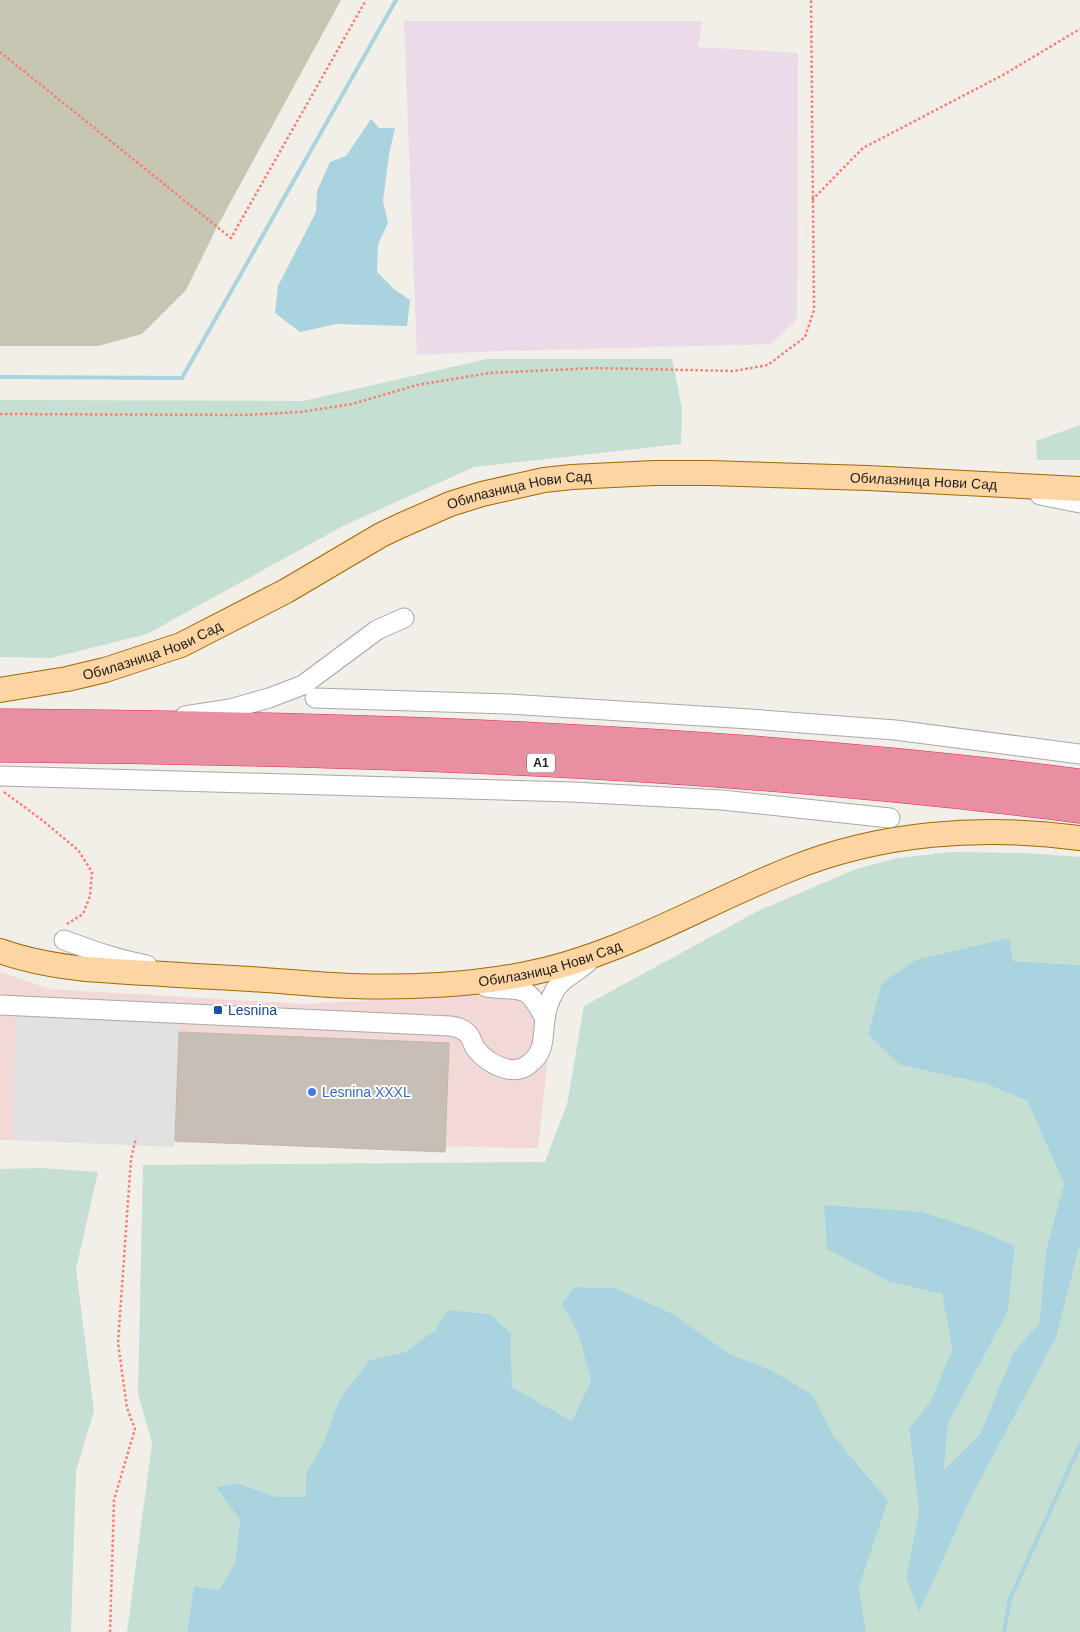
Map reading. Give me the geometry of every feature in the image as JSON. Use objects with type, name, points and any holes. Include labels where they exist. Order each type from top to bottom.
[{"type":"highway","name":"A1","points":[[0,723],[360,729],[651,743],[751,749],[896,762],[1080,783]]},
{"type":"highway","name":"A1","points":[[0,748],[358,754],[651,768],[899,787],[1080,809]]},
{"type":"main road","name":"Обилазница Нови Сад","points":[[0,690],[68,679],[181,645],[286,591],[381,535],[402,525],[450,504],[544,480],[654,473],[858,478],[1080,489]]},
{"type":"main road","name":"Обилазница Нови Сад","points":[[0,951],[45,964],[86,969],[353,986],[469,982],[526,974],[559,967],[593,956],[669,925],[789,869],[871,843],[914,836],[971,832],[1022,833],[1080,838]]},
{"type":"lane","points":[[985,484],[1080,503]]},
{"type":"lane","points":[[134,725],[230,709],[269,698],[302,685],[377,630],[404,618]]},
{"type":"lane","points":[[315,698],[498,704],[750,719],[896,730],[1080,754]]},
{"type":"lane","points":[[1,784],[572,792],[722,800],[890,818]]},
{"type":"lane","points":[[64,940],[131,962],[244,979]]},
{"type":"lane","points":[[0,1005],[459,1027],[466,1031],[471,1037],[474,1047],[485,1058],[497,1065],[512,1070],[520,1070],[526,1067],[538,1055],[544,1037],[545,1019],[553,993],[563,980],[587,963],[593,956]]},
{"type":"lane","points":[[469,982],[478,986],[525,991],[536,1002],[545,1019]]},
{"type":"path","points":[[0,52],[231,238],[366,0]]},
{"type":"path","points":[[0,414],[245,415],[300,412],[352,404],[416,385],[489,373],[595,368],[734,371],[768,365],[805,337],[814,310],[811,0]]},
{"type":"path","points":[[812,200],[863,148],[1003,75],[1080,29]]},
{"type":"path","points":[[1,784],[78,850],[92,872],[90,896],[83,914],[68,922],[60,933],[64,940]]},
{"type":"path","points":[[110,1632],[114,1500],[135,1429],[127,1408],[118,1343],[131,1159],[136,1138]]},
{"type":"shaded area","points":[[0,0],[341,0],[217,227],[186,290],[142,334],[98,346],[0,346]]},
{"type":"shaded area","points":[[404,21],[702,21],[698,47],[798,53],[797,319],[771,344],[417,355]]},
{"type":"shaded area","points":[[487,359],[672,359],[682,409],[681,444],[474,467],[345,525],[147,634],[51,658],[0,657],[0,400],[303,401]]},
{"type":"shaded area","points":[[1080,425],[1080,460],[1037,460],[1036,441]]},
{"type":"shaded area","points":[[951,852],[1027,853],[1080,857],[1080,965],[1012,961],[1009,938],[900,1065],[986,1084],[1027,1101],[1064,1184],[1046,1250],[1039,1324],[1014,1351],[980,1434],[944,1470],[948,1424],[1008,1311],[1015,1246],[989,1234],[923,1212],[890,1282],[942,1294],[952,1349],[931,1400],[909,1430],[919,1512],[906,1578],[919,1611],[973,1494],[1056,1338],[1080,1245],[1080,1632],[866,1632],[859,1587],[888,1501],[833,1435],[812,1394],[771,1370],[730,1354],[673,1314],[616,1288],[574,1287],[562,1304],[579,1336],[591,1380],[572,1421],[512,1387],[511,1333],[490,1314],[448,1310],[435,1330],[405,1352],[369,1360],[338,1402],[324,1442],[306,1473],[306,1497],[277,1497],[239,1483],[216,1487],[240,1520],[235,1563],[219,1590],[194,1587],[187,1632],[127,1632],[152,1443],[138,1394],[143,1165],[545,1162],[567,1104],[584,1006],[758,911],[856,869],[898,858]]},
{"type":"shaded area","points":[[0,972],[50,989],[303,1004],[555,991],[538,1148],[0,1140]]},
{"type":"shaded area","points":[[17,1011],[180,1018],[174,1147],[12,1140]]},
{"type":"shaded area","points":[[41,1168],[98,1172],[76,1269],[94,1411],[76,1471],[71,1632],[0,1632],[0,1169]]},
{"type":"water","points":[[371,119],[379,128],[395,128],[389,154],[383,201],[388,223],[378,244],[377,272],[395,290],[410,300],[407,326],[336,324],[300,332],[275,313],[278,286],[316,212],[317,191],[330,162],[346,156]]},
{"type":"water","points":[[1009,938],[1013,961],[1080,965],[1080,1245],[1056,1338],[973,1494],[919,1612],[906,1578],[919,1512],[909,1429],[931,1400],[952,1349],[942,1294],[890,1282],[827,1249],[824,1205],[923,1212],[989,1234],[1015,1246],[1008,1311],[948,1424],[944,1470],[980,1434],[1014,1351],[1039,1324],[1046,1250],[1064,1184],[1027,1101],[986,1084],[900,1065],[868,1034],[882,983],[916,960]]},
{"type":"water","points":[[574,1287],[616,1288],[673,1314],[730,1354],[771,1370],[812,1394],[833,1435],[888,1501],[859,1587],[866,1632],[187,1632],[194,1586],[219,1590],[235,1563],[240,1520],[216,1487],[238,1483],[277,1497],[306,1497],[306,1473],[324,1442],[338,1402],[369,1360],[405,1352],[435,1330],[448,1310],[490,1314],[511,1333],[512,1387],[572,1421],[591,1380],[579,1336],[562,1304]]},
{"type":"building","name":"Lesnina XXXL","points":[[179,1032],[449,1043],[445,1152],[175,1141]]},
{"type":"waterway","points":[[0,377],[182,378],[396,0]]},
{"type":"waterway","points":[[1004,1632],[1010,1599],[1080,1445]]},
{"type":"place","name":"Lesnina","points":[[218,1010]]},
{"type":"place","name":"Lesnina XXXL","points":[[312,1092]]}]
